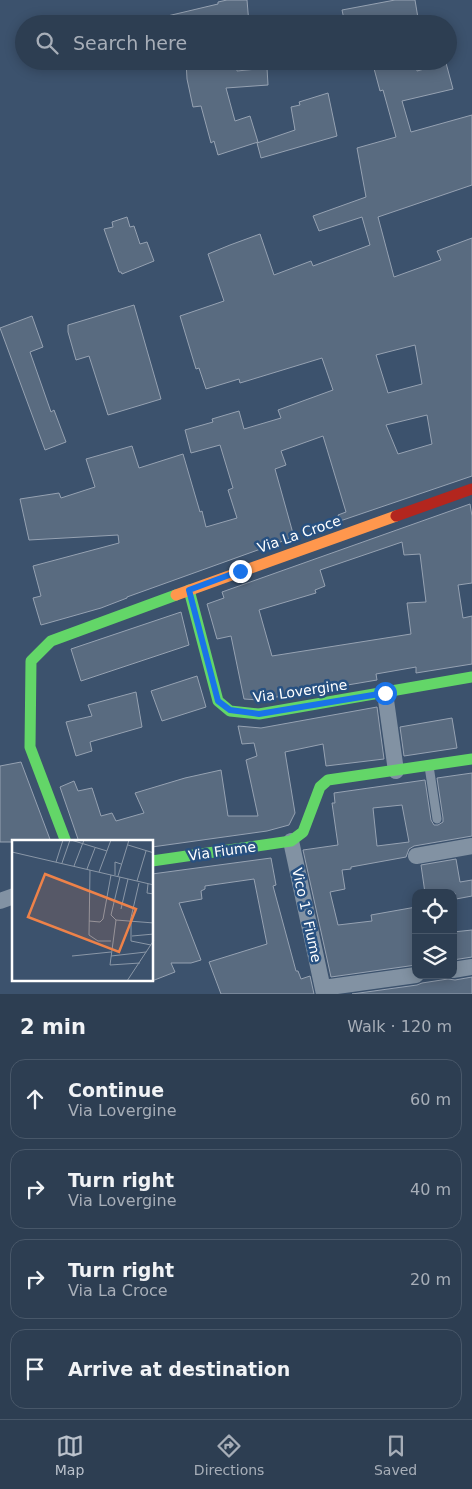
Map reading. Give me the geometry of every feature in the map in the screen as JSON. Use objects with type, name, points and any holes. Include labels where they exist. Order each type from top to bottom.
[{"type":"street","name":"Via La Croce","points":[[65,840],[30,747],[31,661],[51,641],[472,489]]},
{"type":"street","name":"Via Lovergine","points":[[189,590],[218,701],[230,710],[259,714],[472,677]]},
{"type":"street","points":[[385,693],[396,771]]},
{"type":"street","points":[[291,841],[303,832],[320,787],[328,780],[472,759]]},
{"type":"street","name":"Via Fiume","points":[[154,861],[291,841]]},
{"type":"street","name":"Vico 1° Fiume","points":[[291,841],[323,991]]},
{"type":"street","points":[[416,856],[472,846]]},
{"type":"street","points":[[0,901],[12,897]]},
{"type":"street","points":[[457,969],[472,967]]},
{"type":"street","points":[[323,991],[412,976]]},
{"type":"lane","points":[[429,766],[437,819]]},
{"type":"building","points":[[247,0],[248,15],[172,15],[218,4],[218,2]]},
{"type":"building","points":[[395,0],[415,0],[418,15],[343,15],[342,10]]},
{"type":"building","points":[[186,70],[267,70],[268,85],[226,88],[235,121],[250,116],[258,142],[218,155],[214,141],[211,143],[201,106],[193,107]]},
{"type":"building","points":[[374,70],[448,70],[453,89],[402,101],[411,132],[472,115],[472,185],[378,217],[394,277],[441,260],[437,251],[472,238],[472,476],[340,521],[338,515],[346,512],[323,436],[281,451],[286,465],[275,469],[294,537],[101,608],[41,625],[33,598],[41,596],[33,566],[119,543],[118,535],[29,540],[20,499],[59,493],[61,498],[95,487],[86,459],[132,446],[139,468],[183,454],[206,527],[237,518],[228,490],[233,488],[220,445],[191,453],[185,430],[213,422],[212,419],[239,411],[244,429],[281,418],[278,410],[333,390],[322,358],[240,383],[239,379],[206,389],[199,368],[196,369],[180,316],[224,301],[208,254],[230,245],[260,234],[274,275],[311,261],[313,266],[370,245],[362,217],[319,231],[313,216],[366,197],[357,148],[396,137],[383,90],[380,91]],"holes":[[[415,345],[422,384],[388,393],[376,355]],[[427,415],[432,444],[398,454],[386,425]]]},
{"type":"building","points":[[328,93],[337,136],[261,158],[257,143],[295,130],[291,107],[300,105],[299,102]]},
{"type":"building","points":[[127,217],[130,227],[134,226],[140,244],[147,242],[154,261],[122,274],[119,272],[104,229],[113,227],[112,222]]},
{"type":"building","points":[[134,305],[161,399],[108,415],[89,356],[76,360],[68,332],[68,325]]},
{"type":"building","points":[[32,316],[43,347],[30,352],[51,412],[54,410],[66,442],[45,450],[0,328]]},
{"type":"building","points":[[470,504],[472,516],[472,583],[458,585],[463,618],[472,616],[472,664],[416,673],[416,667],[376,674],[377,680],[259,700],[244,699],[231,636],[217,639],[207,604],[224,598],[222,592]],"holes":[[[402,542],[404,555],[420,554],[426,602],[407,603],[411,634],[272,656],[259,610],[316,593],[315,590],[325,586],[320,570]]]},
{"type":"building","points":[[181,612],[189,645],[81,681],[71,649]]},
{"type":"building","points":[[197,676],[206,707],[162,721],[151,691]]},
{"type":"building","points":[[136,692],[142,727],[90,742],[92,751],[76,756],[66,722],[92,716],[88,705]]},
{"type":"building","points":[[377,707],[384,759],[326,766],[323,744],[285,752],[295,813],[289,825],[267,831],[154,847],[154,840],[78,840],[60,787],[74,781],[78,791],[92,788],[101,816],[112,813],[116,821],[144,813],[135,793],[185,778],[221,770],[228,816],[258,816],[246,760],[257,756],[254,743],[242,744],[238,726],[261,728]]},
{"type":"building","points":[[452,718],[457,748],[404,756],[400,727]]},
{"type":"building","points":[[21,762],[50,840],[12,840],[12,842],[0,842],[0,766]]},
{"type":"building","points":[[472,773],[472,836],[414,846],[409,849],[406,857],[342,870],[345,889],[330,892],[338,925],[372,921],[371,915],[412,908],[412,966],[331,977],[303,850],[338,845],[332,803],[335,803],[334,793],[425,780],[431,820],[434,825],[438,825],[443,822],[437,778]],"holes":[[[402,805],[409,842],[377,846],[373,808]]]},
{"type":"building","points":[[271,858],[276,885],[273,886],[296,971],[298,971],[301,979],[310,976],[314,994],[221,994],[209,962],[267,944],[254,879],[205,886],[205,889],[201,891],[202,899],[179,903],[201,960],[191,963],[171,963],[175,972],[154,980],[154,874]]},
{"type":"building","points":[[456,859],[460,882],[472,880],[472,896],[457,899],[457,889],[424,889],[421,865]]},
{"type":"building","points":[[472,930],[472,957],[457,959],[457,932]]},
{"type":"building","points":[[472,977],[472,994],[352,994],[448,979],[455,980]]},
{"type":"traffic: fast","points":[[189,590],[218,701],[230,711],[259,714],[472,677]]},
{"type":"traffic: fast","points":[[65,840],[30,747],[31,661],[51,641],[176,595]]},
{"type":"traffic: fast","points":[[154,861],[291,841],[303,832],[320,787],[328,780],[472,759]]},
{"type":"traffic: slow","points":[[176,595],[396,516]]},
{"type":"traffic: jam","points":[[396,516],[472,489]]},
{"type":"route","points":[[240,571],[189,590],[218,701],[230,710],[259,714],[385,693]]}]
